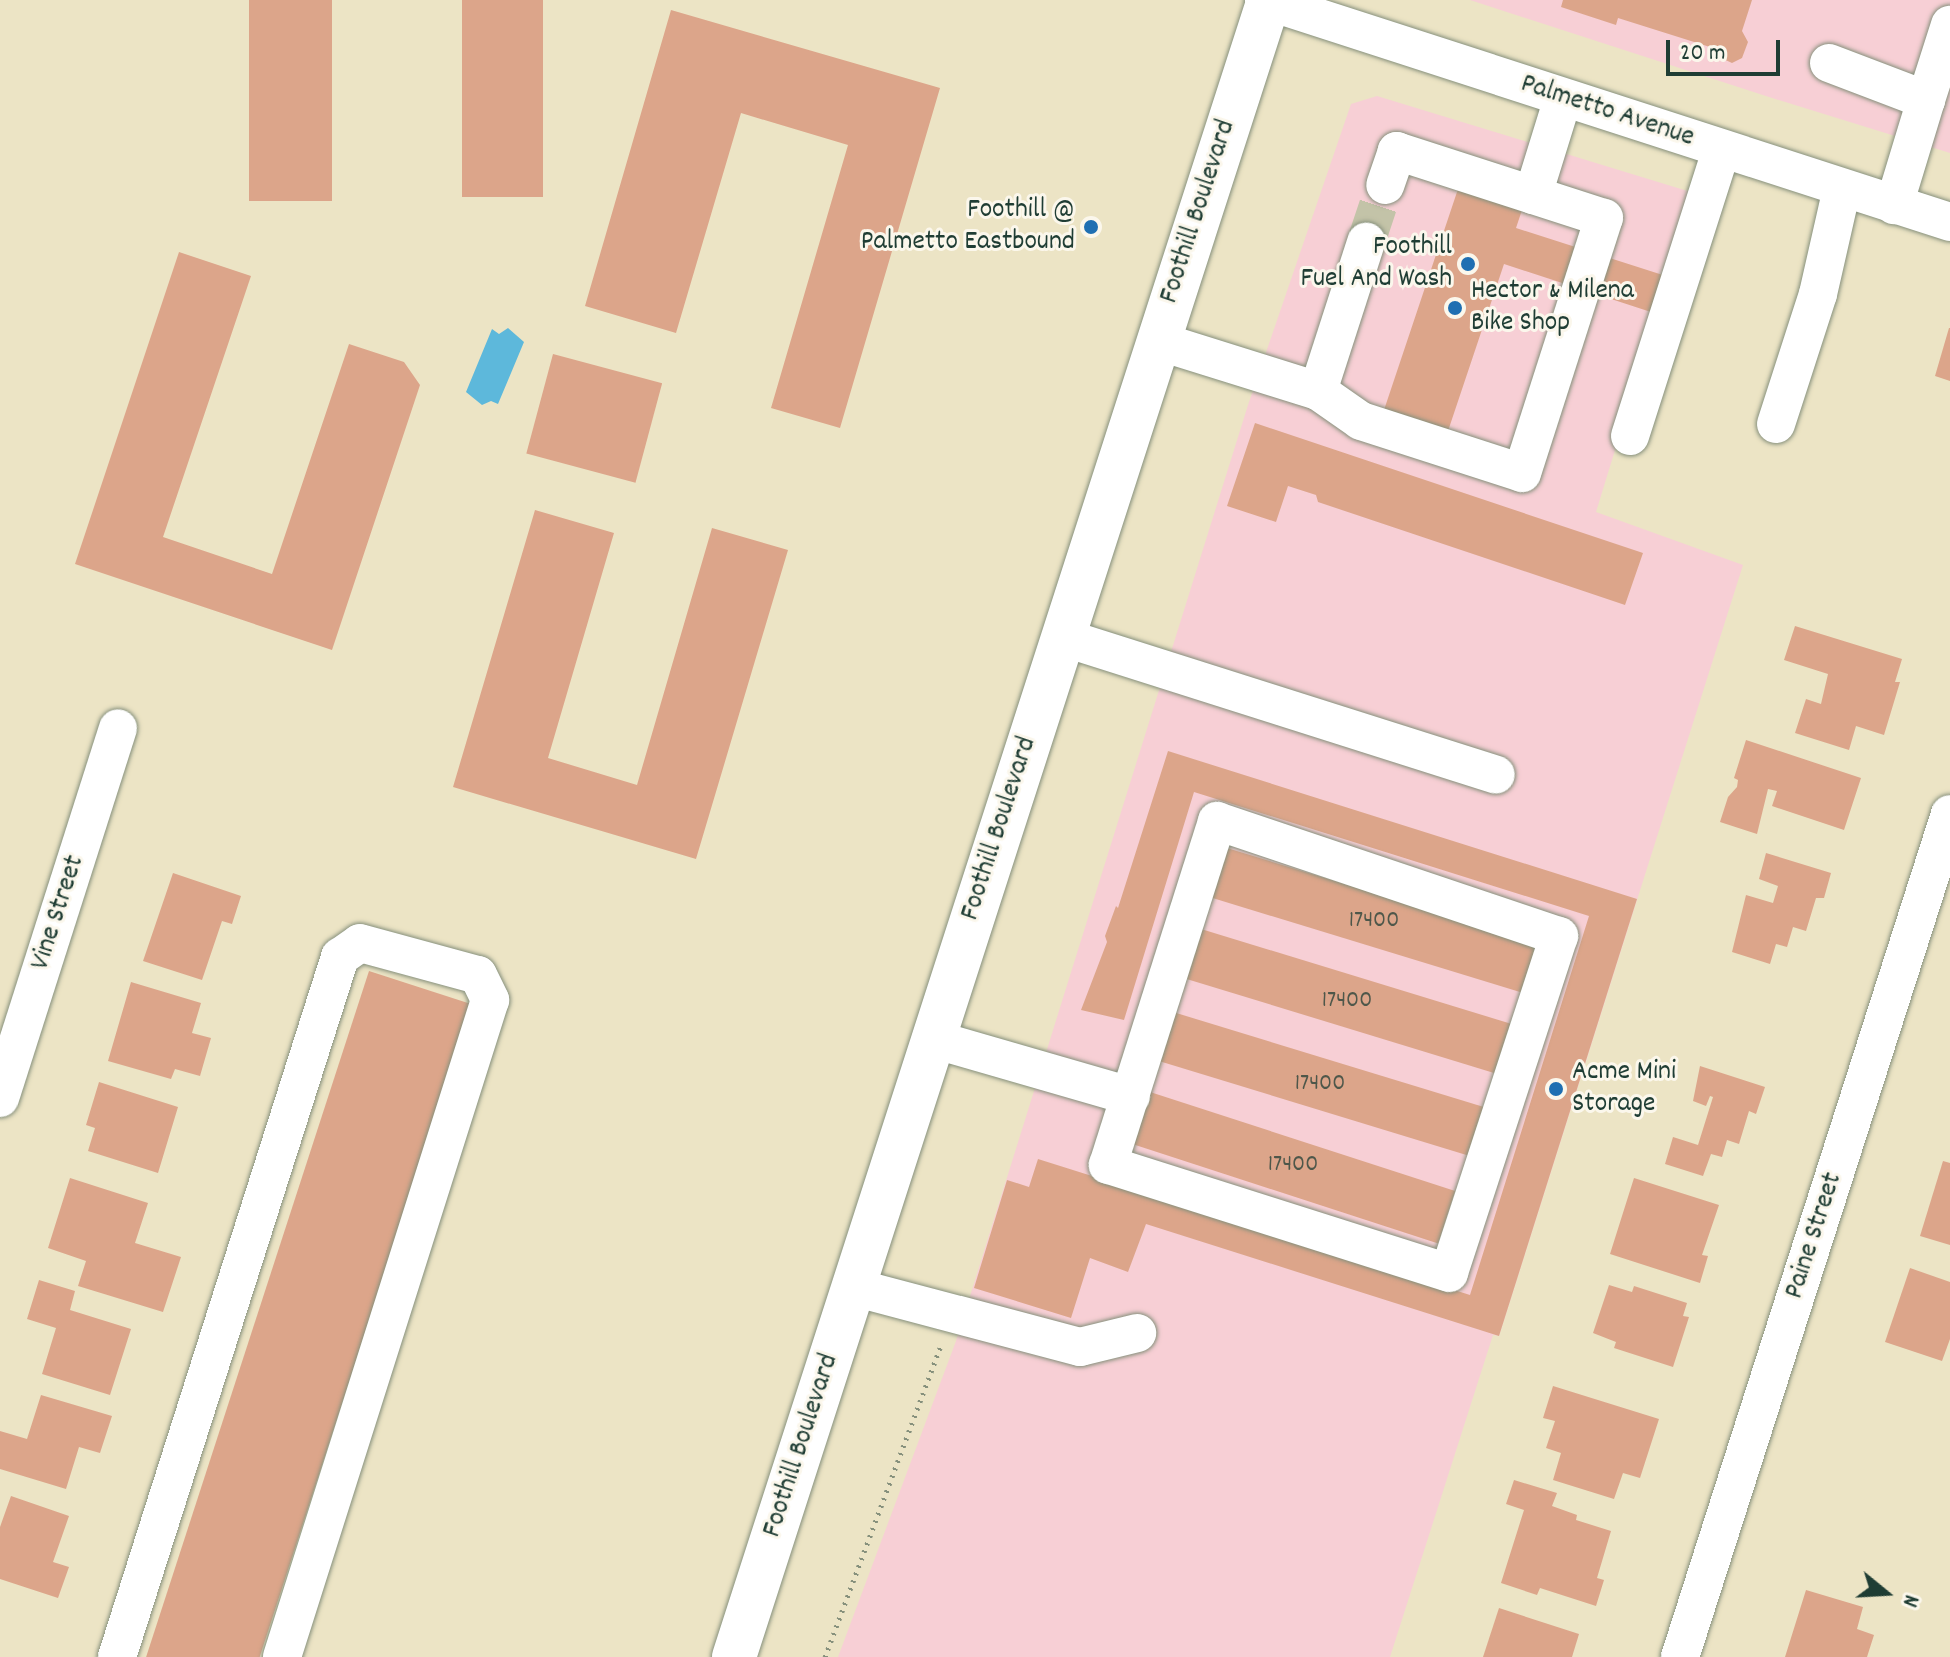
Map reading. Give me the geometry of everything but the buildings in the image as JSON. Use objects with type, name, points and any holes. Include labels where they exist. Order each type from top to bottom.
[{"type":"main road","name":"Foothill Boulevard","points":[[734,1657],[1267,0]]},
{"type":"street","name":"Palmetto Avenue","points":[[1267,0],[1950,222]]},
{"type":"street","points":[[1894,205],[1950,25]]},
{"type":"street","points":[[1829,63],[1926,100]]},
{"type":"street","points":[[1533,195],[1563,98]]},
{"type":"street","points":[[1630,436],[1721,150]]},
{"type":"street","points":[[1158,341],[1318,391],[1361,421],[1522,473],[1604,218],[1397,151],[1385,185]]},
{"type":"street","points":[[1776,424],[1818,294],[1842,188]]},
{"type":"street","points":[[1318,391],[1366,242]]},
{"type":"street","points":[[1062,637],[1496,775]]},
{"type":"street","name":"Vine Street","points":[[0,1098],[118,728]]},
{"type":"street","name":"Paine Street","points":[[1680,1657],[1950,814]]},
{"type":"street","points":[[1217,821],[1559,936],[1449,1273],[1108,1165],[1131,1096],[1217,821]]},
{"type":"street","points":[[117,1657],[340,957],[360,943],[478,975],[490,1000],[282,1657]]},
{"type":"street","points":[[933,1039],[1131,1096]]},
{"type":"street","points":[[853,1287],[1080,1347],[1137,1333]]},
{"type":"path","points":[[825,1657],[941,1344]]},
{"type":"shaded area","points":[[1470,0],[1950,0],[1950,153],[1769,97]]},
{"type":"shaded area","points":[[1377,96],[1694,193],[1596,512],[1743,565],[1499,1336],[1493,1335],[1390,1657],[838,1657],[956,1341],[1248,405],[1351,104]]},
{"type":"water","points":[[508,328],[524,342],[498,404],[491,401],[482,405],[466,392],[492,329],[499,334]]},
{"type":"tunnel","points":[[1366,242],[1385,185]]},
{"type":"place","name":"Foothill @ Palmetto Eastbound","points":[[1091,227]]},
{"type":"place","name":"Foothill Fuel And Wash","points":[[1468,264]]},
{"type":"place","name":"Hector & Milena Bike Shop","points":[[1455,308]]},
{"type":"place","name":"Acme Mini Storage","points":[[1556,1089]]}]
